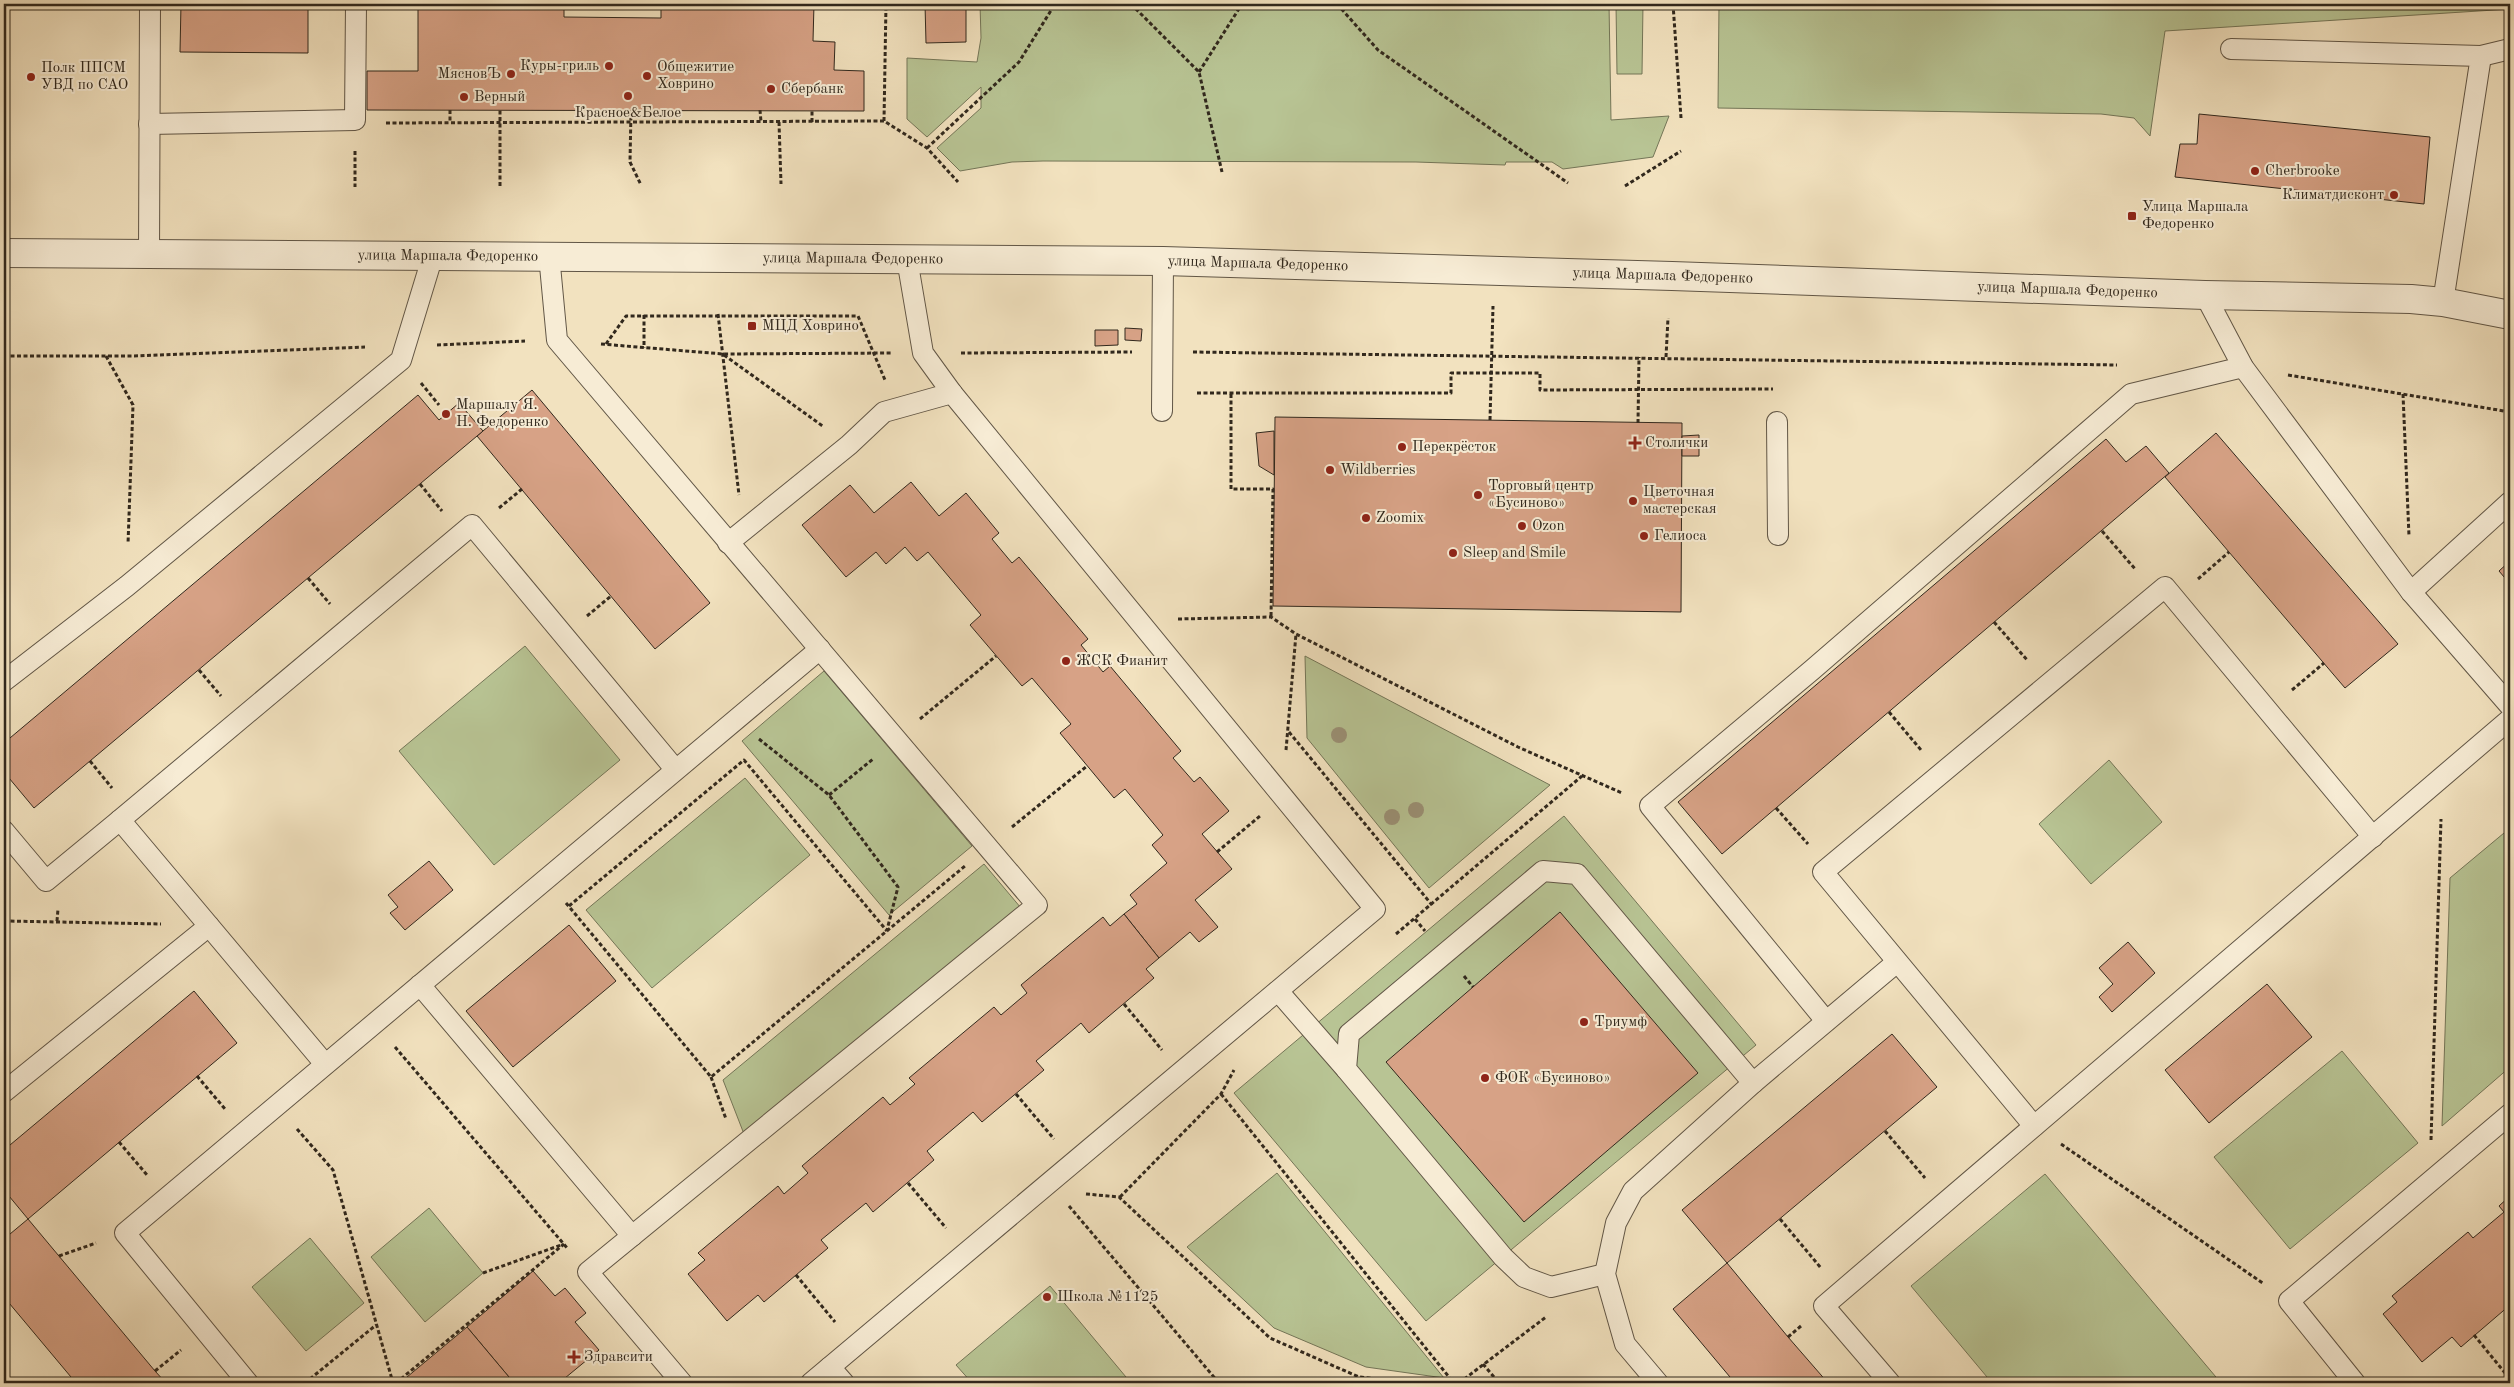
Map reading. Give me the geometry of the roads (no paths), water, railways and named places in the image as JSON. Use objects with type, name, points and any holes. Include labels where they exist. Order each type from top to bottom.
[{"type":"street","name":"улица Маршала Федоренко","points":[[4,253],[549,255],[1163,261],[1711,277],[2206,295],[2411,299],[2443,302],[2510,314]]},
{"type":"lane","points":[[149,253],[150,4]]},
{"type":"lane","points":[[149,124],[355,120],[356,4]]},
{"type":"lane","points":[[2231,49],[2481,56],[2510,49]]},
{"type":"lane","points":[[2443,302],[2481,56]]},
{"type":"lane","points":[[4,681],[127,586],[401,360],[433,255]]},
{"type":"lane","points":[[549,255],[557,340],[735,537],[820,649],[1037,905],[588,1272],[682,1383]]},
{"type":"lane","points":[[811,1383],[1375,908],[952,393],[923,354],[907,259]]},
{"type":"lane","points":[[1162,411],[1163,261]]},
{"type":"lane","points":[[2206,295],[2243,367],[2412,592],[2510,706]]},
{"type":"lane","points":[[1826,1021],[1650,806],[1812,670],[2131,394],[2243,367]]},
{"type":"lane","points":[[735,537],[849,445],[884,412],[952,393]]},
{"type":"lane","points":[[1777,422],[1778,535]]},
{"type":"lane","points":[[2412,592],[2510,502]]},
{"type":"lane","points":[[4,831],[46,882],[472,525],[676,769]]},
{"type":"lane","points":[[2034,1126],[1823,872],[1827,868],[2048,685],[2165,597],[2268,711],[2372,837]]},
{"type":"lane","points":[[248,1383],[125,1233],[545,878],[820,649]]},
{"type":"lane","points":[[1890,1383],[1824,1306],[2510,719]]},
{"type":"lane","points":[[120,820],[325,1064]]},
{"type":"lane","points":[[1346,1070],[1349,1034],[1543,871],[1577,874],[1753,1083]]},
{"type":"lane","points":[[4,1092],[209,926]]},
{"type":"lane","points":[[1658,1383],[1625,1344],[1605,1274],[1616,1223],[1633,1191],[1753,1083],[1897,962]]},
{"type":"lane","points":[[420,985],[632,1236]]},
{"type":"lane","points":[[1278,991],[1503,1257],[1524,1277],[1551,1287],[1605,1274]]},
{"type":"lane","points":[[2355,1383],[2290,1301],[2510,1114]]},
{"type":"lane","points":[[830,1367],[844,1383]]},
{"type":"place","name":"Куры-гриль","points":[[609,66]]},
{"type":"place","name":"МясновЪ","points":[[511,74]]},
{"type":"place","name":"Общежитие Ховрино","points":[[647,76]]},
{"type":"place","name":"Полк ППСМ УВД по САО","points":[[31,77]]},
{"type":"place","name":"Сбербанк","points":[[771,89]]},
{"type":"place","name":"Красное&Белое","points":[[628,96]]},
{"type":"place","name":"Верный","points":[[464,97]]},
{"type":"place","name":"Cherbrooke","points":[[2255,171]]},
{"type":"place","name":"Климатдисконт","points":[[2394,195]]},
{"type":"place","name":"Улица Маршала Федоренко","points":[[2132,216]]},
{"type":"place","name":"МЦД Ховрино","points":[[752,326]]},
{"type":"place","name":"Маршалу Я. Н. Федоренко","points":[[446,414]]},
{"type":"place","name":"Столички","points":[[1635,443]]},
{"type":"place","name":"Перекрёсток","points":[[1402,447]]},
{"type":"place","name":"Wildberries","points":[[1330,470]]},
{"type":"place","name":"Торговый центр «Бусиново»","points":[[1478,495]]},
{"type":"place","name":"Цветочная мастерская","points":[[1633,501]]},
{"type":"place","name":"Zoomix","points":[[1366,518]]},
{"type":"place","name":"Ozon","points":[[1522,526]]},
{"type":"place","name":"Гелиоса","points":[[1644,536]]},
{"type":"place","name":"Sleep and Smile","points":[[1453,553]]},
{"type":"place","name":"ЖСК Фианит","points":[[1066,661]]},
{"type":"place","name":"Триумф","points":[[1584,1022]]},
{"type":"place","name":"ФОК «Бусиново»","points":[[1485,1078]]},
{"type":"place","name":"Школа №1125","points":[[1047,1297]]},
{"type":"place","name":"Здравсити","points":[[574,1357]]}]
